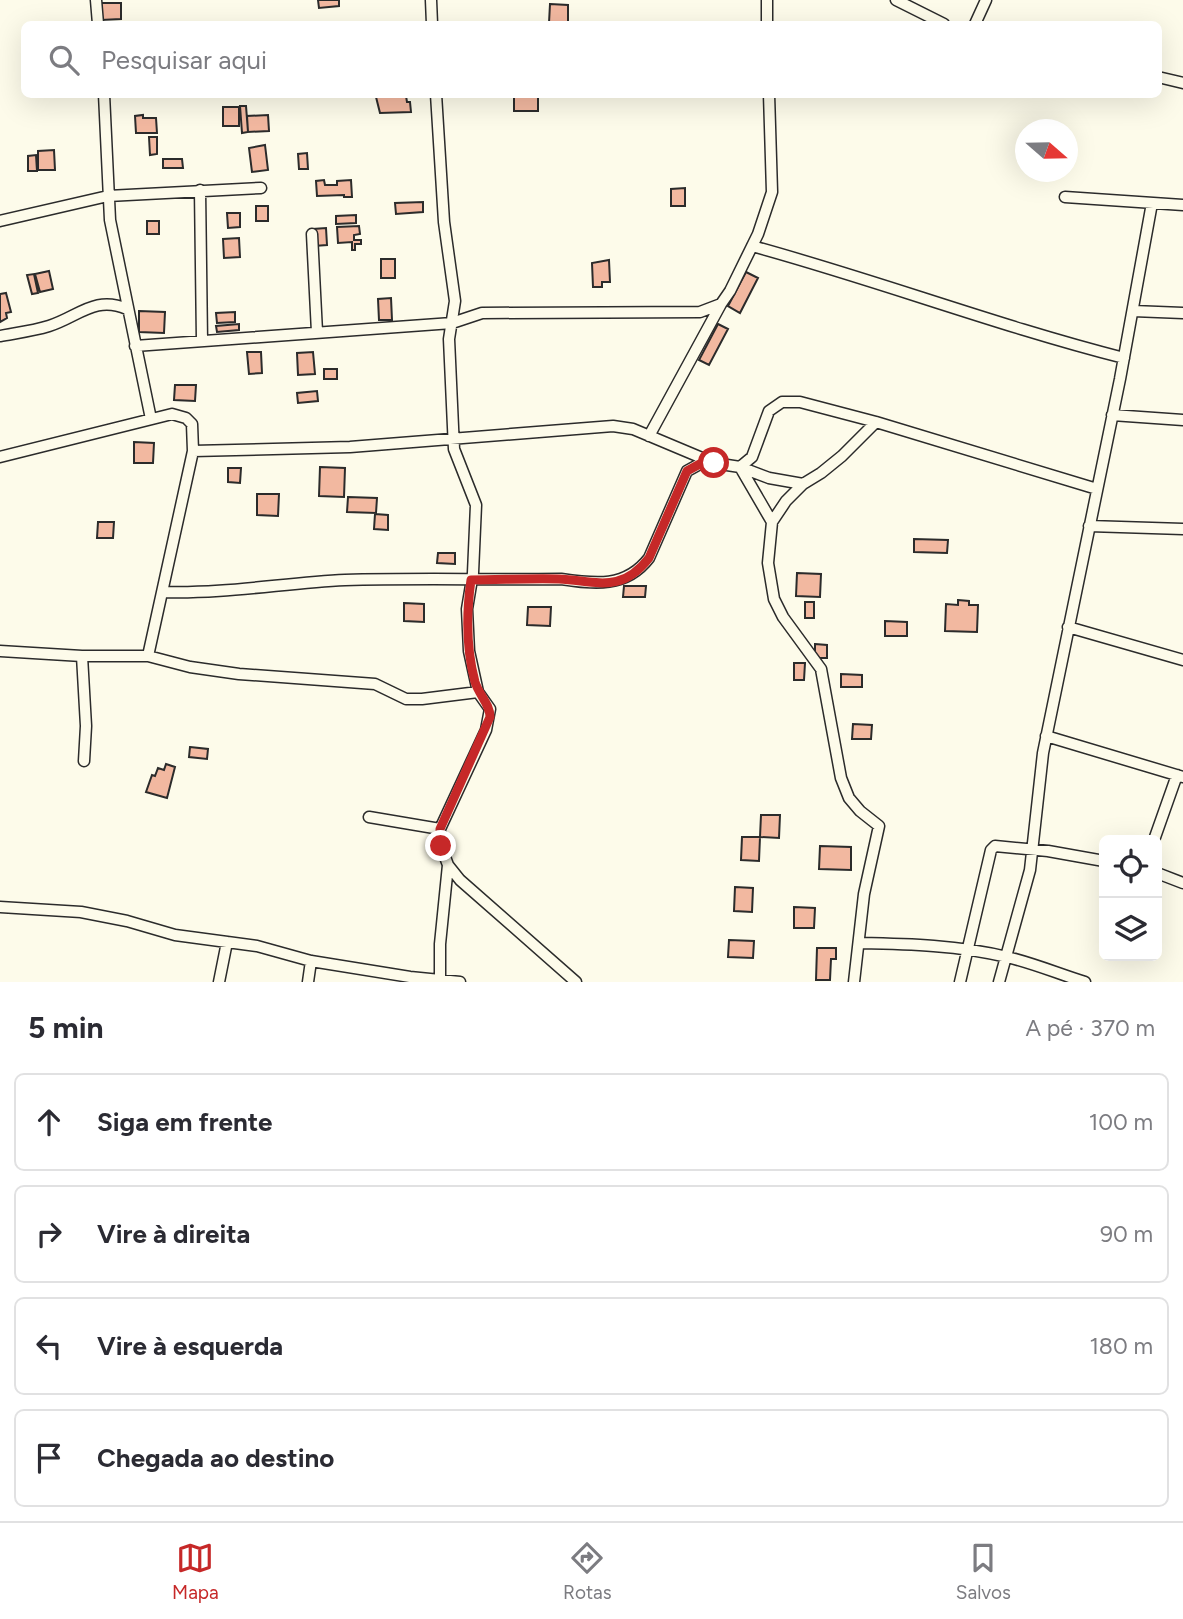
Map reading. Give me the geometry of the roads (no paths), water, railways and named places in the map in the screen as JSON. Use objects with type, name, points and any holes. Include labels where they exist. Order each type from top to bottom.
[{"type":"street","points":[[96,0],[98,21]]},
{"type":"street","points":[[431,0],[432,21]]},
{"type":"street","points":[[767,0],[767,21]]},
{"type":"street","points":[[896,0],[938,21]]},
{"type":"street","points":[[976,21],[986,0]]},
{"type":"street","points":[[1162,78],[1183,83]]},
{"type":"street","points":[[104,98],[110,220],[151,419]]},
{"type":"street","points":[[436,98],[443,222],[455,301],[449,338],[453,440],[458,461],[476,505],[467,609],[468,651],[478,692],[490,709],[490,717],[440,829],[441,846],[448,865],[460,880],[576,982]]},
{"type":"street","points":[[649,436],[752,246],[772,192],[769,98]]},
{"type":"street","points":[[0,221],[108,196],[261,188]]},
{"type":"street","points":[[200,190],[202,341]]},
{"type":"street","points":[[1065,197],[1183,205]]},
{"type":"street","points":[[999,982],[1034,851],[1033,839],[1046,736],[1124,358],[1152,203]]},
{"type":"street","points":[[312,234],[317,332]]},
{"type":"street","points":[[752,246],[850,274],[959,311],[1124,358]]},
{"type":"street","points":[[0,336],[51,326],[104,303],[127,309]]},
{"type":"street","points":[[135,346],[452,323],[482,313],[700,313],[722,304]]},
{"type":"street","points":[[1133,311],[1183,313]]},
{"type":"street","points":[[740,467],[752,457],[769,411],[782,402],[800,402],[876,422],[1097,489]]},
{"type":"street","points":[[0,457],[172,414],[186,418],[192,424],[192,451],[148,656]]},
{"type":"street","points":[[1112,415],[1183,420]]},
{"type":"street","points":[[853,982],[864,894],[879,826],[849,798],[837,762],[821,669],[783,617],[775,599],[768,563],[772,522],[786,501],[803,484],[842,456],[876,422]]},
{"type":"street","points":[[192,451],[350,447],[602,427],[633,429],[707,460],[740,467],[769,478],[803,484]]},
{"type":"street","points":[[681,449],[687,471]]},
{"type":"street","points":[[163,592],[238,591],[345,580],[561,579],[593,584],[621,580],[643,566],[649,558],[687,471],[707,460]]},
{"type":"street","points":[[740,467],[772,522]]},
{"type":"street","points":[[1089,526],[1183,529]]},
{"type":"street","points":[[1069,627],[1183,660]]},
{"type":"street","points":[[0,652],[148,656],[190,667],[239,674],[375,684],[406,699],[478,692]]},
{"type":"street","points":[[82,656],[86,726],[84,761]]},
{"type":"street","points":[[1046,736],[1180,776],[1156,835]]},
{"type":"street","points":[[369,817],[440,829]]},
{"type":"street","points":[[960,982],[991,850],[995,846],[1048,851],[1099,860]]},
{"type":"street","points":[[440,981],[441,932],[448,865]]},
{"type":"street","points":[[1162,875],[1183,883]]},
{"type":"street","points":[[0,906],[81,912],[127,920],[175,935],[257,946],[311,961],[460,982]]},
{"type":"street","points":[[219,982],[227,942]]},
{"type":"street","points":[[859,943],[967,950],[1007,957],[1085,982]]},
{"type":"street","points":[[308,982],[311,961]]}]
